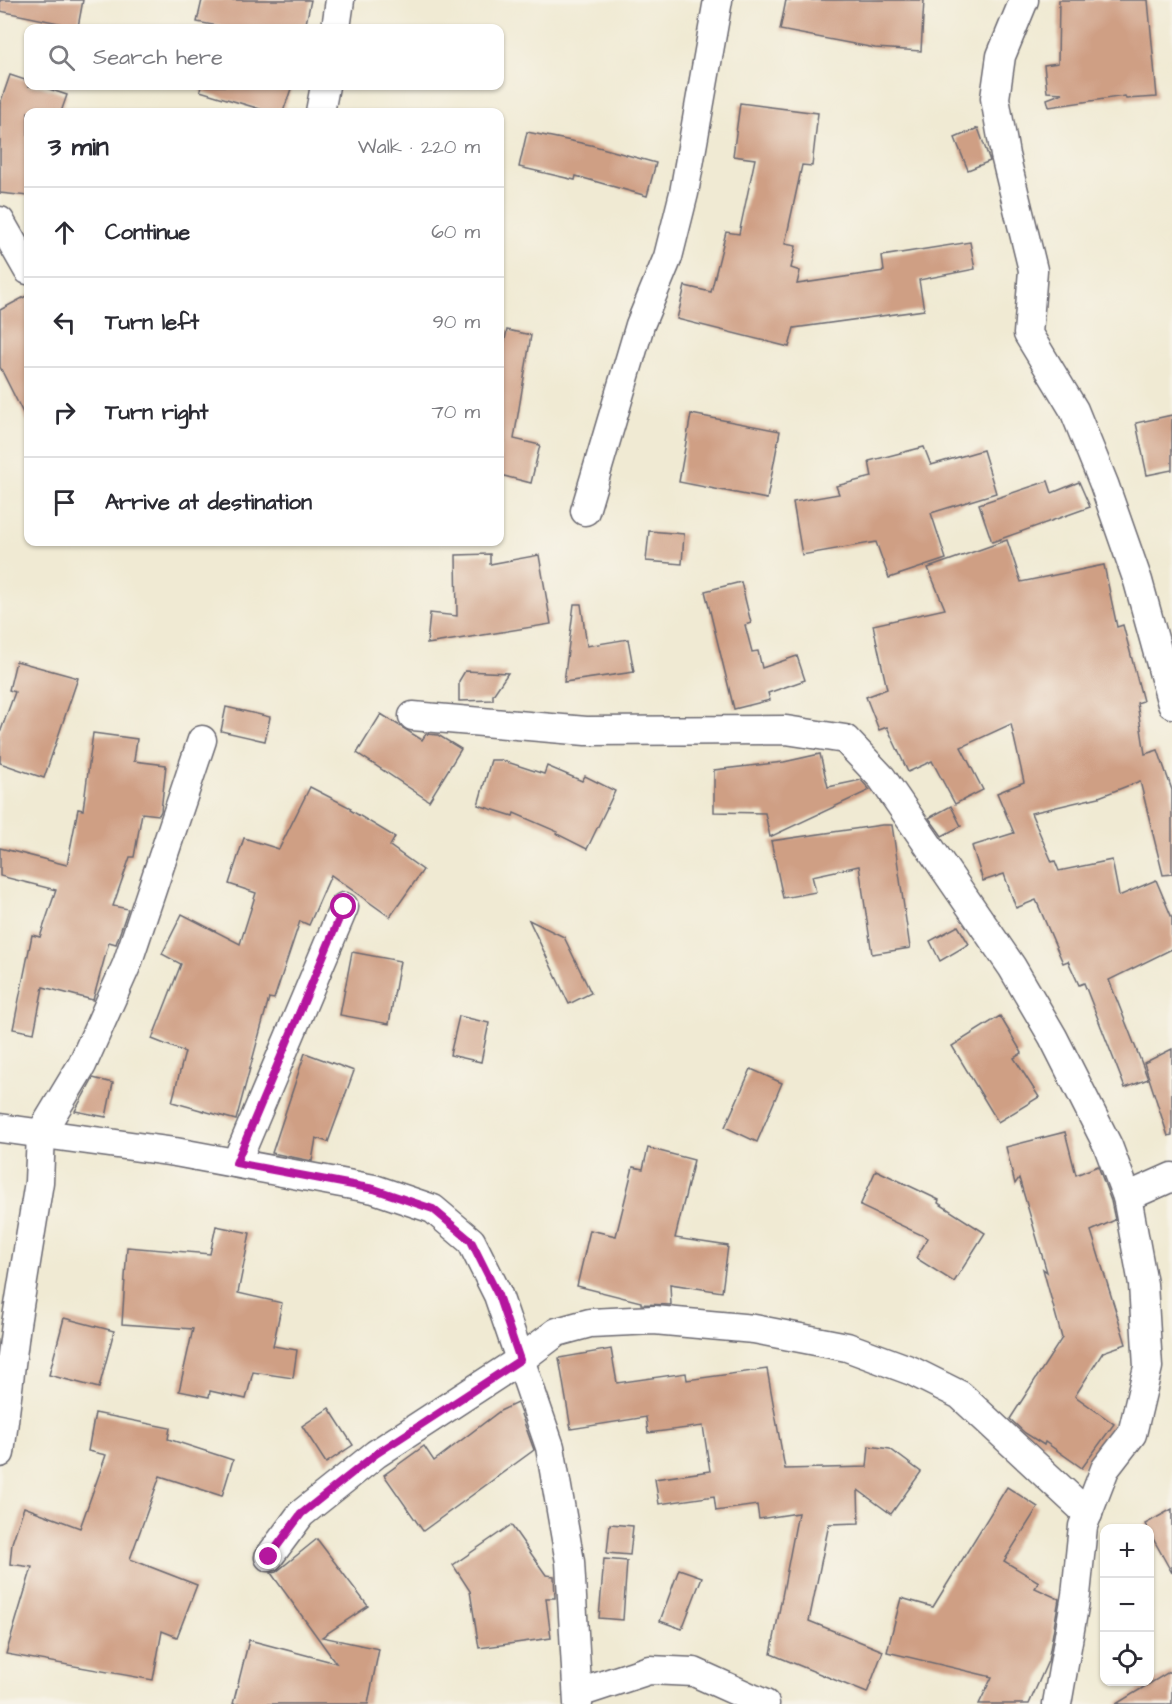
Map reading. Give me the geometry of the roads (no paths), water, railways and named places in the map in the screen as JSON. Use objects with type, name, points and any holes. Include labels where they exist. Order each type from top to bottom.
[{"type":"street","points":[[337,24],[340,0]]},
{"type":"street","points":[[585,511],[640,325],[668,257],[684,193],[718,0]]},
{"type":"street","points":[[1024,0],[1001,56],[995,98],[1005,155],[1033,270],[1028,334],[1074,410],[1104,484],[1138,581],[1172,705]]},
{"type":"street","points":[[321,108],[324,90]]},
{"type":"street","points":[[0,221],[24,263]]},
{"type":"street","points":[[413,716],[586,731],[786,729],[845,740],[882,778],[1012,968],[1053,1037],[1103,1136],[1127,1197],[1143,1284],[1148,1367],[1132,1434],[1105,1469],[1083,1526],[1076,1595],[1057,1704]]},
{"type":"street","points":[[0,1453],[16,1324],[39,1182],[41,1133],[82,1065],[127,964],[202,740]]},
{"type":"street","points":[[236,1163],[344,907]]},
{"type":"street","points":[[0,1128],[236,1163],[374,1189],[433,1209],[471,1241],[498,1295],[550,1447],[570,1562],[578,1699],[649,1670],[694,1672],[765,1704]]},
{"type":"street","points":[[1127,1197],[1172,1177]]},
{"type":"street","points":[[269,1557],[301,1514],[376,1454],[520,1360],[557,1332],[590,1323],[654,1320],[754,1329],[847,1347],[912,1371],[960,1395],[1088,1514]]}]
